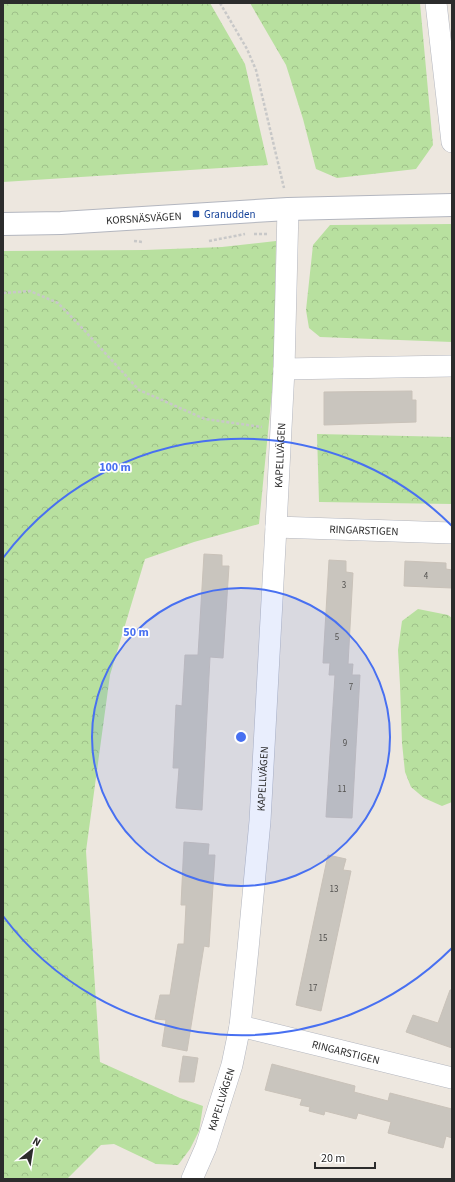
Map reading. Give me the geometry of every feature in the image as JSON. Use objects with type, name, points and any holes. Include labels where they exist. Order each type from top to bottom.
[{"type":"street","points":[[436,3],[452,142]]},
{"type":"street","name":"KORSNÄSVÄGEN","points":[[3,224],[68,222],[288,209],[452,206]]},
{"type":"street","name":"KAPELLVÄGEN","points":[[192,1179],[206,1147],[216,1118],[232,1066],[240,1026],[260,821],[284,369],[288,209]]},
{"type":"street","points":[[284,369],[452,366]]},
{"type":"street","name":"RINGARSTIGEN","points":[[276,527],[452,533]]},
{"type":"street","name":"RINGARSTIGEN","points":[[240,1026],[452,1078]]},
{"type":"path","points":[[220,3],[247,49],[256,70],[288,209]]},
{"type":"path","points":[[209,241],[248,234],[287,235]]},
{"type":"path","points":[[3,292],[30,291],[58,303],[85,331],[115,366],[139,390],[205,419],[280,429]]},
{"type":"green space","points":[[3,3],[210,3],[245,64],[268,165],[3,182]]},
{"type":"green space","points":[[250,3],[420,3],[433,145],[416,169],[337,178],[316,169],[303,119],[286,65]]},
{"type":"green space","points":[[452,224],[452,342],[320,337],[309,328],[306,310],[313,245],[330,225]]},
{"type":"green space","points":[[276,241],[274,371],[259,524],[194,542],[145,559],[110,675],[86,851],[100,1062],[180,1098],[203,1106],[199,1131],[190,1149],[178,1165],[156,1164],[114,1144],[101,1145],[67,1179],[3,1179],[3,251],[145,250],[222,247]]},
{"type":"green space","points":[[317,434],[452,437],[452,504],[319,502]]},
{"type":"green space","points":[[418,609],[448,615],[452,618],[452,802],[442,806],[424,798],[411,787],[405,772],[402,743],[398,650],[402,621]]},
{"type":"building","points":[[412,391],[412,400],[416,400],[416,422],[324,425],[324,392]]},
{"type":"building","points":[[204,554],[222,555],[222,566],[229,566],[223,658],[210,657],[202,810],[176,808],[179,768],[173,768],[176,705],[182,706],[185,655],[198,655]]},
{"type":"building","points":[[329,560],[346,561],[346,572],[353,573],[348,664],[353,664],[352,675],[360,675],[352,818],[326,817],[335,675],[329,675],[330,663],[323,663]]},
{"type":"building","points":[[405,561],[446,563],[446,569],[452,570],[452,588],[404,586]]},
{"type":"building","points":[[184,842],[209,844],[208,855],[215,855],[209,947],[204,946],[187,1051],[162,1046],[166,1020],[155,1019],[160,995],[170,995],[178,944],[184,944],[186,905],[181,905]]},
{"type":"building","points":[[328,855],[346,859],[343,870],[351,871],[321,1011],[296,1005]]},
{"type":"building","points":[[450,990],[452,990],[452,1048],[406,1032],[413,1015],[438,1023]]},
{"type":"building","points":[[183,1056],[198,1058],[194,1082],[179,1082]]},
{"type":"building","points":[[272,1064],[355,1086],[354,1092],[388,1101],[390,1093],[452,1109],[452,1138],[446,1136],[443,1148],[388,1133],[391,1122],[358,1113],[356,1119],[325,1111],[324,1115],[309,1111],[310,1107],[300,1105],[302,1099],[265,1090]]},
{"type":"place","name":"Granudden","points":[[196,214]]}]
